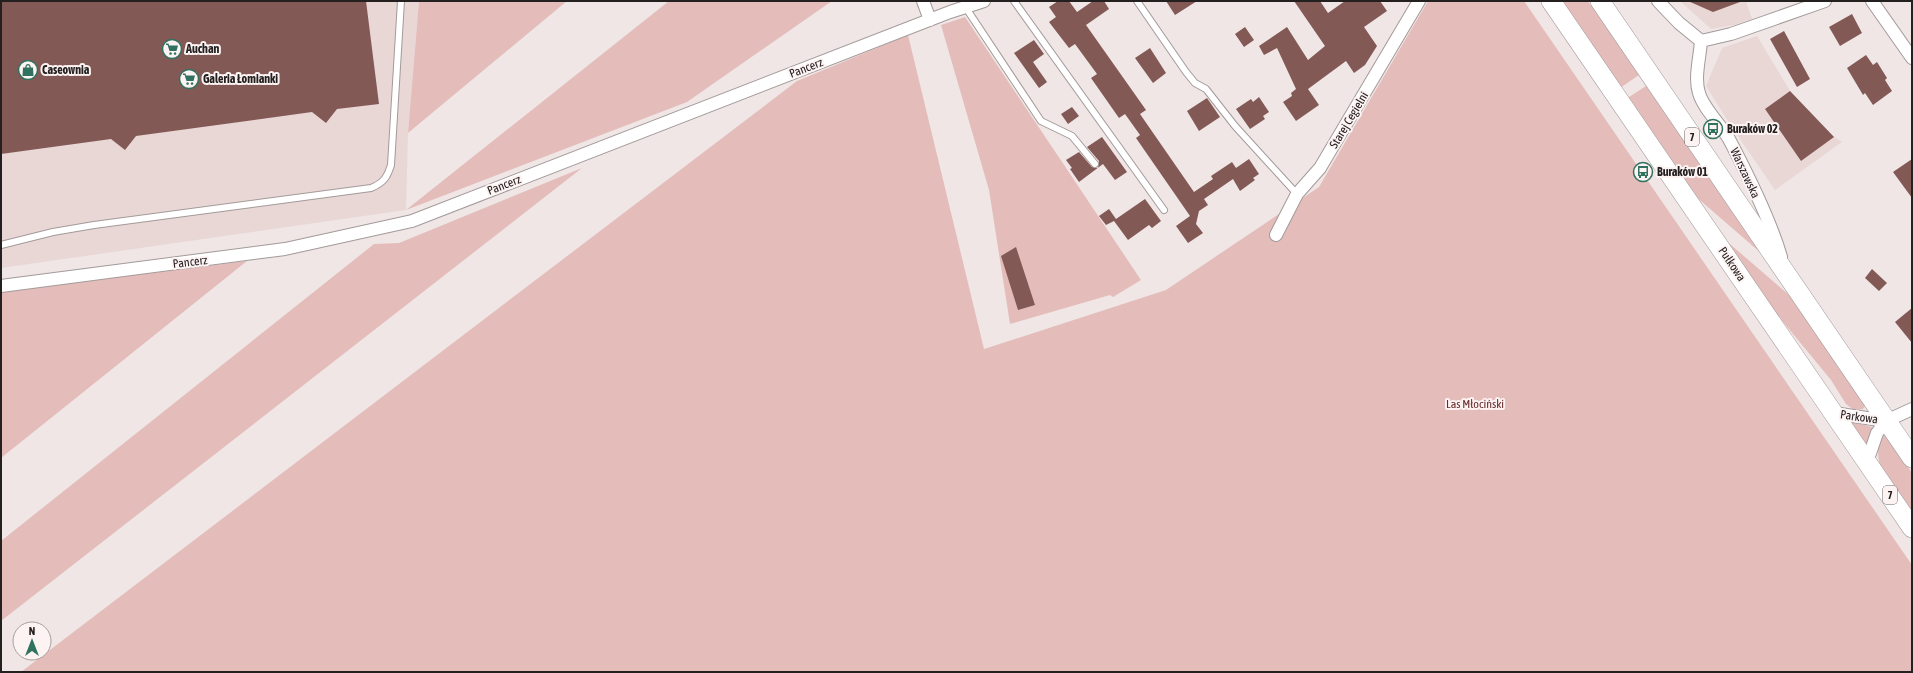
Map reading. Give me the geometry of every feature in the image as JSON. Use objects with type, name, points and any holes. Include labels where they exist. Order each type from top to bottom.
[{"type":"highway","name":"Pułkowa","points":[[1551,1],[1912,528]]},
{"type":"highway","name":"7","points":[[1600,1],[1912,458]]},
{"type":"street","points":[[923,1],[930,20]]},
{"type":"street","name":"Pancerz","points":[[1,286],[285,250],[412,221],[930,20],[984,1]]},
{"type":"street","name":"Starej Cegielni","points":[[1276,235],[1297,194],[1320,168],[1418,1]]},
{"type":"street","points":[[1658,1],[1700,41],[1731,34],[1825,1]]},
{"type":"street","points":[[1872,1],[1912,58]]},
{"type":"street","name":"Warszawska","points":[[1700,41],[1698,85],[1700,97],[1724,131],[1736,153],[1774,232],[1785,272]]},
{"type":"street","points":[[1886,421],[1912,409]]},
{"type":"street","name":"Parkowa","points":[[1834,413],[1886,421],[1877,433],[1867,462]]},
{"type":"lane","points":[[1,245],[67,229],[371,188],[381,184],[387,176],[391,165],[401,1]]},
{"type":"lane","points":[[1014,1],[1164,210]]},
{"type":"lane","points":[[1137,1],[1190,78],[1195,83],[1206,89],[1235,126],[1297,194]]},
{"type":"lane","points":[[966,8],[1041,122],[1072,136],[1095,164]]},
{"type":"shaded area","points":[[1,1],[419,1],[408,133],[406,210],[1,268]]},
{"type":"shaded area","points":[[1680,1],[1746,1],[1752,19],[1734,25],[1711,29]]},
{"type":"shaded area","points":[[1757,36],[1790,91],[1834,137],[1842,142],[1775,190],[1735,132],[1706,86],[1722,48]]},
{"type":"green space","points":[[419,1],[567,1],[408,133]]},
{"type":"green space","points":[[669,1],[832,1],[687,102],[406,210]]},
{"type":"green space","name":"Las Młociński","points":[[1428,1],[1524,1],[1912,565],[1912,672],[21,672],[35,661],[52,661],[52,648],[797,81],[908,35],[984,349],[1166,290],[1319,187]]},
{"type":"green space","points":[[1561,1],[1588,1],[1639,75],[1620,88]]},
{"type":"green space","points":[[965,17],[1141,280],[1113,297],[1110,295],[1010,324],[989,190],[941,25]]},
{"type":"green space","points":[[1646,86],[1762,254],[1694,195],[1626,99]]},
{"type":"green space","points":[[582,168],[1,621],[1,541],[374,244],[399,243]]},
{"type":"green space","points":[[1723,238],[1789,295],[1864,402],[1865,406],[1863,409],[1854,410],[1846,404],[1831,380],[1775,312]]},
{"type":"green space","points":[[247,261],[1,458],[1,292]]},
{"type":"green space","points":[[1849,421],[1872,427],[1867,446]]},
{"type":"green space","points":[[1881,435],[1887,436],[1912,473],[1912,512],[1880,465],[1878,450]]},
{"type":"building","name":"Galeria Łomianki","points":[[1,1],[366,1],[379,104],[337,109],[326,123],[312,112],[136,136],[125,150],[111,139],[1,154]]},
{"type":"building","points":[[1058,1],[1069,1],[1077,12],[1093,1],[1104,1],[1109,9],[1086,25],[1146,110],[1140,114],[1194,192],[1213,179],[1211,176],[1232,162],[1236,168],[1249,159],[1259,174],[1253,178],[1255,180],[1240,191],[1233,179],[1204,199],[1208,205],[1199,211],[1196,224],[1203,233],[1188,243],[1176,226],[1190,216],[1136,138],[1140,135],[1125,114],[1119,118],[1091,78],[1097,74],[1075,44],[1069,48],[1049,22],[1056,17],[1049,7]]},
{"type":"building","points":[[1166,1],[1197,1],[1175,15]]},
{"type":"building","points":[[1294,1],[1320,1],[1328,13],[1345,1],[1380,1],[1387,11],[1364,27],[1377,46],[1365,65],[1354,73],[1346,61],[1308,89],[1319,105],[1296,121],[1283,102],[1292,96],[1291,93],[1296,89],[1277,48],[1264,55],[1259,46],[1287,27],[1308,60],[1325,46]]},
{"type":"building","points":[[1688,1],[1740,1],[1740,2],[1713,12]]},
{"type":"building","points":[[1852,14],[1862,33],[1840,46],[1829,27]]},
{"type":"building","points":[[1245,27],[1254,40],[1244,47],[1235,34]]},
{"type":"building","points":[[1784,31],[1810,79],[1797,87],[1770,39]]},
{"type":"building","points":[[1034,40],[1044,54],[1033,62],[1047,82],[1039,88],[1014,53]]},
{"type":"building","points":[[1150,48],[1166,73],[1153,83],[1135,58]]},
{"type":"building","points":[[1866,55],[1873,65],[1877,62],[1887,78],[1885,80],[1892,91],[1873,105],[1865,93],[1863,95],[1847,68]]},
{"type":"building","points":[[1790,91],[1834,137],[1801,161],[1765,109]]},
{"type":"building","points":[[1259,97],[1269,112],[1263,116],[1265,119],[1250,129],[1236,109],[1251,99],[1253,102]]},
{"type":"building","points":[[1207,98],[1220,117],[1199,131],[1187,111]]},
{"type":"building","points":[[1072,107],[1079,116],[1068,124],[1061,114]]},
{"type":"building","points":[[1102,137],[1127,172],[1115,180],[1103,164],[1098,168],[1099,161],[1087,147]]},
{"type":"building","points":[[1079,152],[1092,167],[1098,168],[1079,182],[1066,160]]},
{"type":"building","points":[[1912,159],[1912,198],[1893,172]]},
{"type":"building","points":[[1145,199],[1161,221],[1152,228],[1149,225],[1128,240],[1114,221],[1106,225],[1099,216],[1109,209],[1116,219]]},
{"type":"building","points":[[1016,247],[1035,305],[1018,310],[1001,256]]},
{"type":"building","points":[[1872,269],[1887,283],[1879,291],[1865,278]]},
{"type":"building","points":[[1912,308],[1912,343],[1895,322]]},
{"type":"place","name":"Auchan","points":[[172,49]]},
{"type":"place","name":"Caseownia","points":[[28,70]]},
{"type":"place","name":"Galeria Łomianki","points":[[189,79]]},
{"type":"place","name":"Buraków 02","points":[[1713,129]]},
{"type":"place","name":"Buraków 01","points":[[1643,172]]}]
